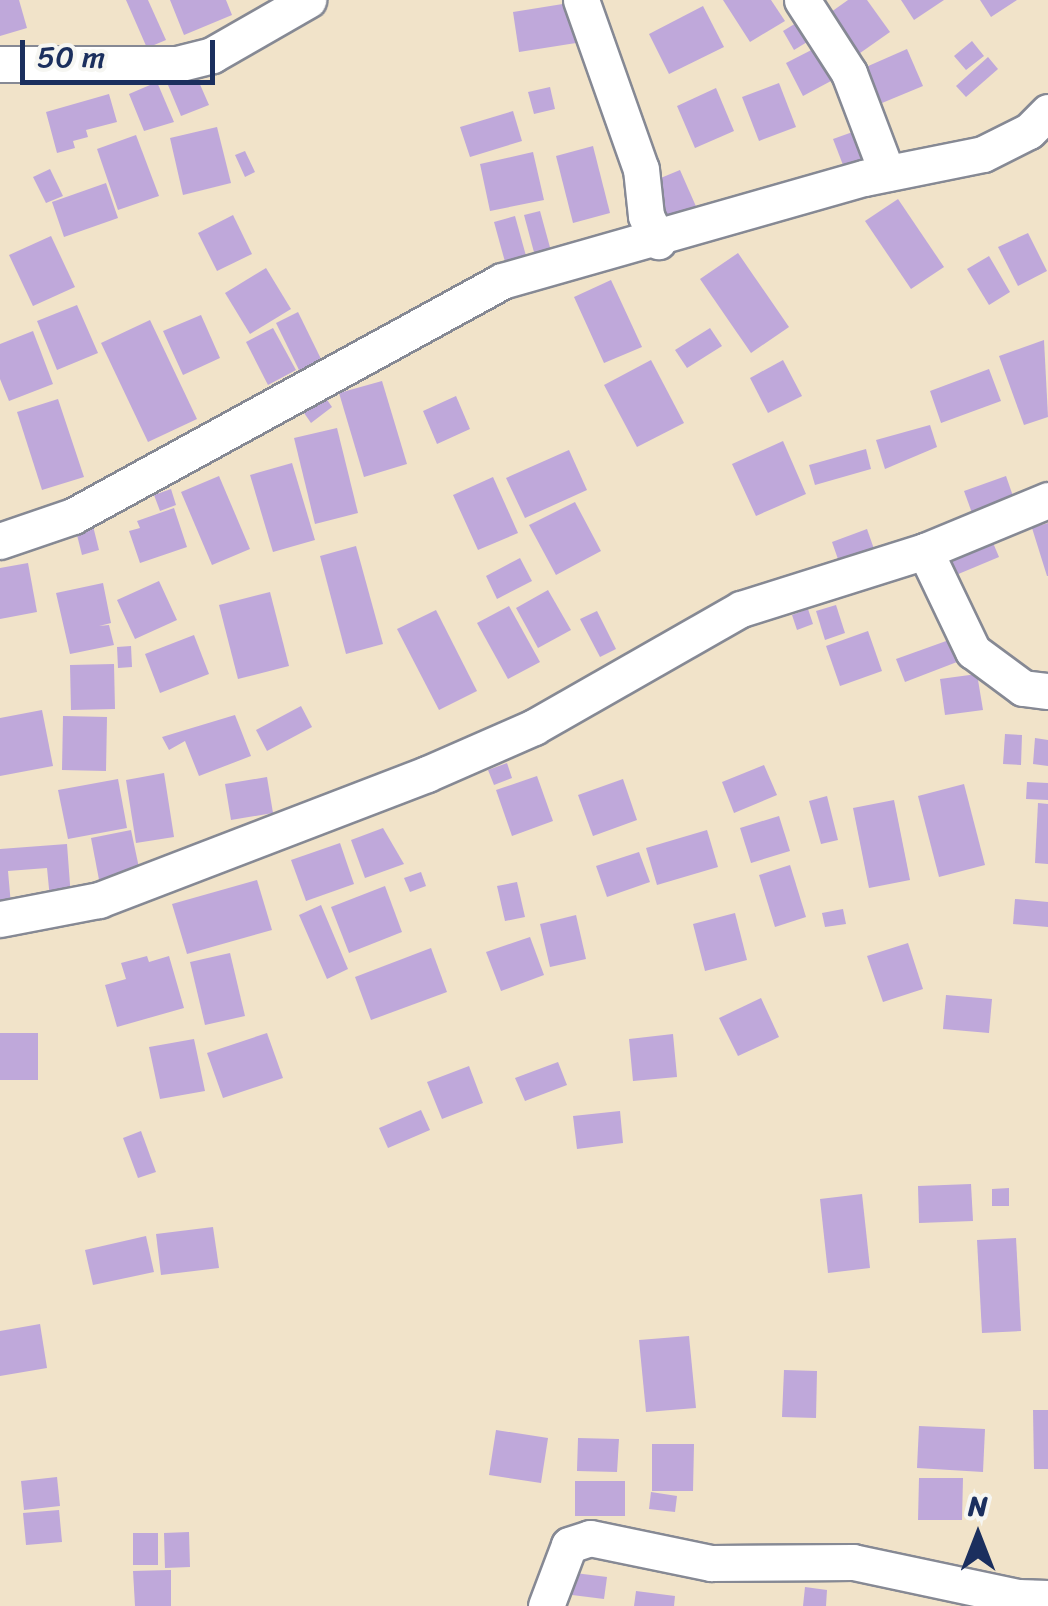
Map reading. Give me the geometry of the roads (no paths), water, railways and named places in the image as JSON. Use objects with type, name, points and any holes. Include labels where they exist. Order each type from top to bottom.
[{"type":"street","points":[[0,64],[177,64],[212,55],[308,0]]},
{"type":"street","points":[[580,0],[641,169],[646,216],[658,241]]},
{"type":"street","points":[[802,0],[849,72],[886,174]]},
{"type":"street","points":[[0,542],[74,516],[502,281],[658,241],[886,174],[1002,148],[1048,112]]},
{"type":"street","points":[[0,919],[99,900],[427,774],[534,726],[741,609],[924,551],[1048,500]]},
{"type":"street","points":[[924,551],[972,651],[1023,688],[1048,692]]},
{"type":"street","points":[[546,1606],[570,1545],[590,1538],[711,1563],[853,1562],[1018,1598],[1048,1598]]}]
